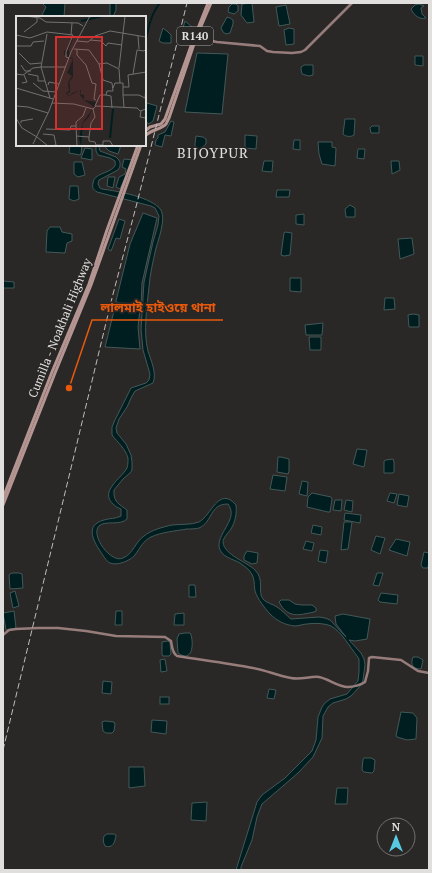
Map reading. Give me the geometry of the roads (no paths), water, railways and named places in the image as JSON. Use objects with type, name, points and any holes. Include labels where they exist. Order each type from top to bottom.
[{"type":"main road","name":"R140","points":[[167,118],[209,3]]},
{"type":"main road","name":"R140","points":[[167,118],[191,46],[209,3]]},
{"type":"main road","points":[[196,38],[217,42],[260,46],[267,51],[273,52],[301,52],[305,50],[352,3]]},
{"type":"main road","points":[[146,130],[150,127],[161,124],[167,118]]},
{"type":"main road","points":[[146,135],[151,131],[166,124],[167,118]]},
{"type":"main road","points":[[3,505],[80,309],[91,285],[139,146]]},
{"type":"main road","name":"Cumilla - Noakhali Highway","points":[[3,498],[80,309]]},
{"type":"main road","points":[[3,635],[9,630],[16,629],[58,628],[120,637],[165,637],[171,641],[174,652],[177,656],[241,665],[265,670],[279,676],[292,678],[300,679],[316,677],[342,686],[362,684],[365,682],[369,658],[372,657],[401,660],[418,671],[429,673]]},
{"type":"water","points":[[65,3],[64,16],[42,16],[46,7],[43,4]]},
{"type":"water","points":[[110,3],[116,3],[116,10],[113,16],[110,16]]},
{"type":"water","points":[[252,3],[254,22],[247,23],[241,15],[242,4]]},
{"type":"water","points":[[232,4],[236,4],[238,6],[238,11],[234,14],[228,12],[229,7]]},
{"type":"water","points":[[419,4],[424,6],[421,8],[422,14],[426,18],[417,16],[411,9],[415,5]]},
{"type":"water","points":[[286,5],[290,24],[279,26],[276,7]]},
{"type":"water","points":[[227,17],[233,20],[233,24],[230,33],[226,34],[221,28]]},
{"type":"water","points":[[185,21],[192,27],[190,39],[181,36]]},
{"type":"water","points":[[163,28],[171,35],[171,43],[163,43],[159,41]]},
{"type":"water","points":[[289,28],[294,29],[294,44],[286,45],[284,30]]},
{"type":"water","points":[[197,53],[228,54],[222,114],[185,112]]},
{"type":"water","points":[[415,56],[423,56],[423,66],[415,65]]},
{"type":"water","points":[[304,65],[313,65],[313,75],[309,76],[302,74],[301,67]]},
{"type":"water","points":[[147,103],[157,106],[153,121],[149,124],[146,122]]},
{"type":"water","points":[[345,119],[355,119],[353,136],[343,134]]},
{"type":"water","points":[[171,121],[174,122],[171,136],[165,135],[162,147],[155,145],[158,135],[165,132]]},
{"type":"water","points":[[372,126],[379,126],[379,133],[371,133],[370,128]]},
{"type":"water","points":[[245,135],[257,136],[256,149],[245,148]]},
{"type":"water","points":[[196,136],[206,139],[206,144],[199,150],[199,153],[195,153]]},
{"type":"water","points":[[294,140],[300,140],[300,150],[293,149]]},
{"type":"water","points":[[318,142],[332,142],[332,147],[336,148],[335,166],[322,164]]},
{"type":"water","points":[[70,146],[82,146],[80,155],[69,153]]},
{"type":"water","points":[[96,146],[100,146],[100,151],[116,157],[120,163],[118,170],[99,180],[98,184],[100,188],[142,198],[156,205],[161,210],[163,219],[149,282],[146,319],[147,344],[153,367],[154,379],[153,383],[135,391],[119,419],[116,428],[117,433],[126,444],[131,455],[132,462],[132,470],[114,490],[114,497],[119,504],[127,510],[127,519],[121,522],[105,523],[99,526],[97,536],[99,542],[113,557],[118,559],[123,558],[129,554],[141,538],[150,532],[172,525],[199,522],[220,500],[225,498],[236,505],[236,515],[231,529],[223,540],[224,547],[231,554],[255,570],[260,578],[261,596],[264,600],[279,608],[291,619],[319,617],[330,620],[346,637],[336,624],[335,616],[343,614],[370,619],[367,639],[355,641],[349,640],[361,653],[364,659],[365,665],[362,684],[351,696],[333,703],[328,707],[323,716],[322,738],[313,757],[298,773],[262,804],[257,817],[252,840],[241,870],[236,870],[257,802],[262,795],[285,778],[312,751],[316,740],[318,717],[322,707],[330,699],[347,694],[358,681],[359,659],[342,635],[335,628],[325,624],[316,623],[295,626],[285,624],[278,621],[261,603],[256,594],[253,577],[250,572],[240,563],[222,553],[219,547],[222,536],[230,520],[231,509],[228,504],[217,507],[207,522],[199,528],[169,532],[151,537],[133,557],[123,562],[116,564],[110,563],[97,547],[92,533],[94,525],[104,520],[121,516],[121,509],[113,504],[109,499],[109,494],[113,485],[127,468],[128,464],[127,454],[112,435],[112,427],[131,388],[146,383],[149,380],[150,374],[143,350],[141,329],[144,282],[159,216],[155,208],[151,206],[97,192],[94,189],[93,183],[96,177],[115,166],[115,161],[98,155]]},
{"type":"water","points":[[105,146],[121,146],[118,154],[109,151]]},
{"type":"water","points":[[85,148],[92,149],[92,160],[81,158]]},
{"type":"water","points":[[358,149],[365,149],[364,159],[357,158]]},
{"type":"water","points":[[124,159],[133,160],[120,189],[116,187],[119,177],[125,174],[126,169],[122,167]]},
{"type":"water","points":[[264,161],[273,161],[272,172],[262,171]]},
{"type":"water","points":[[391,161],[399,161],[400,170],[392,174]]},
{"type":"water","points":[[74,162],[82,162],[85,175],[78,177],[74,174]]},
{"type":"water","points":[[108,177],[115,177],[113,188],[107,186]]},
{"type":"water","points":[[70,186],[78,186],[79,199],[74,201],[69,199]]},
{"type":"water","points":[[277,190],[290,190],[289,197],[276,197]]},
{"type":"water","points":[[350,205],[355,208],[355,217],[346,217],[345,209]]},
{"type":"water","points":[[143,213],[157,218],[142,283],[141,307],[116,301],[130,244]]},
{"type":"water","points":[[304,214],[304,225],[296,224],[296,215]]},
{"type":"water","points":[[119,219],[125,221],[120,239],[116,238],[111,251],[108,249]]},
{"type":"water","points":[[50,227],[60,227],[62,232],[72,234],[72,241],[67,243],[65,253],[46,252],[47,231]]},
{"type":"water","points":[[285,232],[292,233],[290,255],[284,256],[281,255]]},
{"type":"water","points":[[412,238],[414,254],[400,259],[398,239]]},
{"type":"water","points":[[290,278],[301,278],[301,292],[290,291]]},
{"type":"water","points":[[3,281],[14,282],[14,288],[3,288]]},
{"type":"water","points":[[385,298],[394,298],[395,309],[384,310]]},
{"type":"water","points":[[116,303],[140,309],[138,327],[140,349],[105,347]]},
{"type":"water","points":[[408,315],[419,315],[419,327],[409,327]]},
{"type":"water","points":[[323,323],[322,335],[306,335],[305,325]]},
{"type":"water","points":[[309,337],[321,337],[321,350],[310,350]]},
{"type":"water","points":[[357,449],[367,450],[364,467],[353,464]]},
{"type":"water","points":[[278,457],[289,459],[288,474],[277,472]]},
{"type":"water","points":[[393,459],[394,472],[384,473],[384,461]]},
{"type":"water","points":[[273,475],[287,477],[285,491],[270,489]]},
{"type":"water","points":[[302,481],[308,482],[307,496],[299,494]]},
{"type":"water","points":[[312,493],[331,497],[330,512],[307,507],[308,497]]},
{"type":"water","points":[[390,493],[397,494],[394,503],[387,501]]},
{"type":"water","points":[[399,494],[409,496],[407,507],[397,505]]},
{"type":"water","points":[[335,500],[342,500],[341,511],[333,510]]},
{"type":"water","points":[[346,500],[353,501],[352,512],[344,510]]},
{"type":"water","points":[[345,513],[361,515],[360,523],[344,520]]},
{"type":"water","points":[[344,522],[352,522],[348,549],[341,550]]},
{"type":"water","points":[[313,525],[322,527],[321,535],[311,533]]},
{"type":"water","points":[[376,536],[385,538],[380,554],[371,550]]},
{"type":"water","points":[[396,539],[410,542],[407,556],[389,550]]},
{"type":"water","points":[[306,541],[314,543],[312,551],[303,549]]},
{"type":"water","points":[[320,550],[328,551],[326,563],[318,561]]},
{"type":"water","points":[[247,551],[258,553],[257,563],[252,564],[244,560],[244,556]]},
{"type":"water","points":[[424,552],[429,553],[428,568],[423,568],[421,565]]},
{"type":"water","points":[[12,573],[22,574],[23,588],[10,589],[9,575]]},
{"type":"water","points":[[377,573],[383,573],[379,586],[373,585]]},
{"type":"water","points":[[189,585],[195,585],[196,597],[189,597]]},
{"type":"water","points":[[15,591],[19,606],[13,608],[10,593]]},
{"type":"water","points":[[381,593],[398,595],[397,604],[380,602],[378,600]]},
{"type":"water","points":[[281,600],[289,600],[295,604],[312,605],[316,608],[316,611],[299,615],[290,613],[282,607],[279,602]]},
{"type":"water","points":[[14,611],[16,628],[6,630],[3,613]]},
{"type":"water","points":[[116,611],[122,611],[122,625],[115,625]]},
{"type":"water","points":[[184,613],[184,625],[174,625],[175,614]]},
{"type":"water","points":[[190,633],[191,635],[192,648],[189,654],[183,656],[178,653],[177,639],[179,634]]},
{"type":"water","points":[[168,641],[170,643],[171,654],[169,656],[163,656],[162,642]]},
{"type":"water","points":[[413,657],[418,657],[423,660],[421,669],[413,666]]},
{"type":"water","points":[[165,659],[167,671],[161,672],[160,660]]},
{"type":"water","points":[[103,681],[112,682],[111,694],[102,693]]},
{"type":"water","points":[[269,689],[276,690],[274,699],[267,698]]},
{"type":"water","points":[[160,697],[169,697],[169,704],[160,704]]},
{"type":"water","points":[[401,712],[413,713],[417,718],[416,739],[407,740],[396,736]]},
{"type":"water","points":[[152,720],[167,721],[166,734],[151,732]]},
{"type":"water","points":[[102,722],[114,722],[114,731],[112,733],[106,733],[103,731]]},
{"type":"water","points":[[364,758],[371,758],[375,760],[374,771],[372,773],[364,772],[362,770]]},
{"type":"water","points":[[129,767],[144,767],[145,786],[129,788]]},
{"type":"water","points":[[337,788],[348,788],[347,804],[335,804]]},
{"type":"water","points":[[207,802],[206,821],[191,820],[192,803]]},
{"type":"water","points":[[107,834],[116,835],[112,846],[110,847],[105,846],[103,840],[104,836]]},
{"type":"waterway","points":[[146,39],[148,28],[160,3]]},
{"type":"railway","points":[[3,750],[112,298],[187,3]]},
{"type":"place","name":"লালমাই হাইওয়ে থানা","points":[[69,388]]},
{"type":"district","name":"BIJOYPUR","points":[[213,153]]}]
